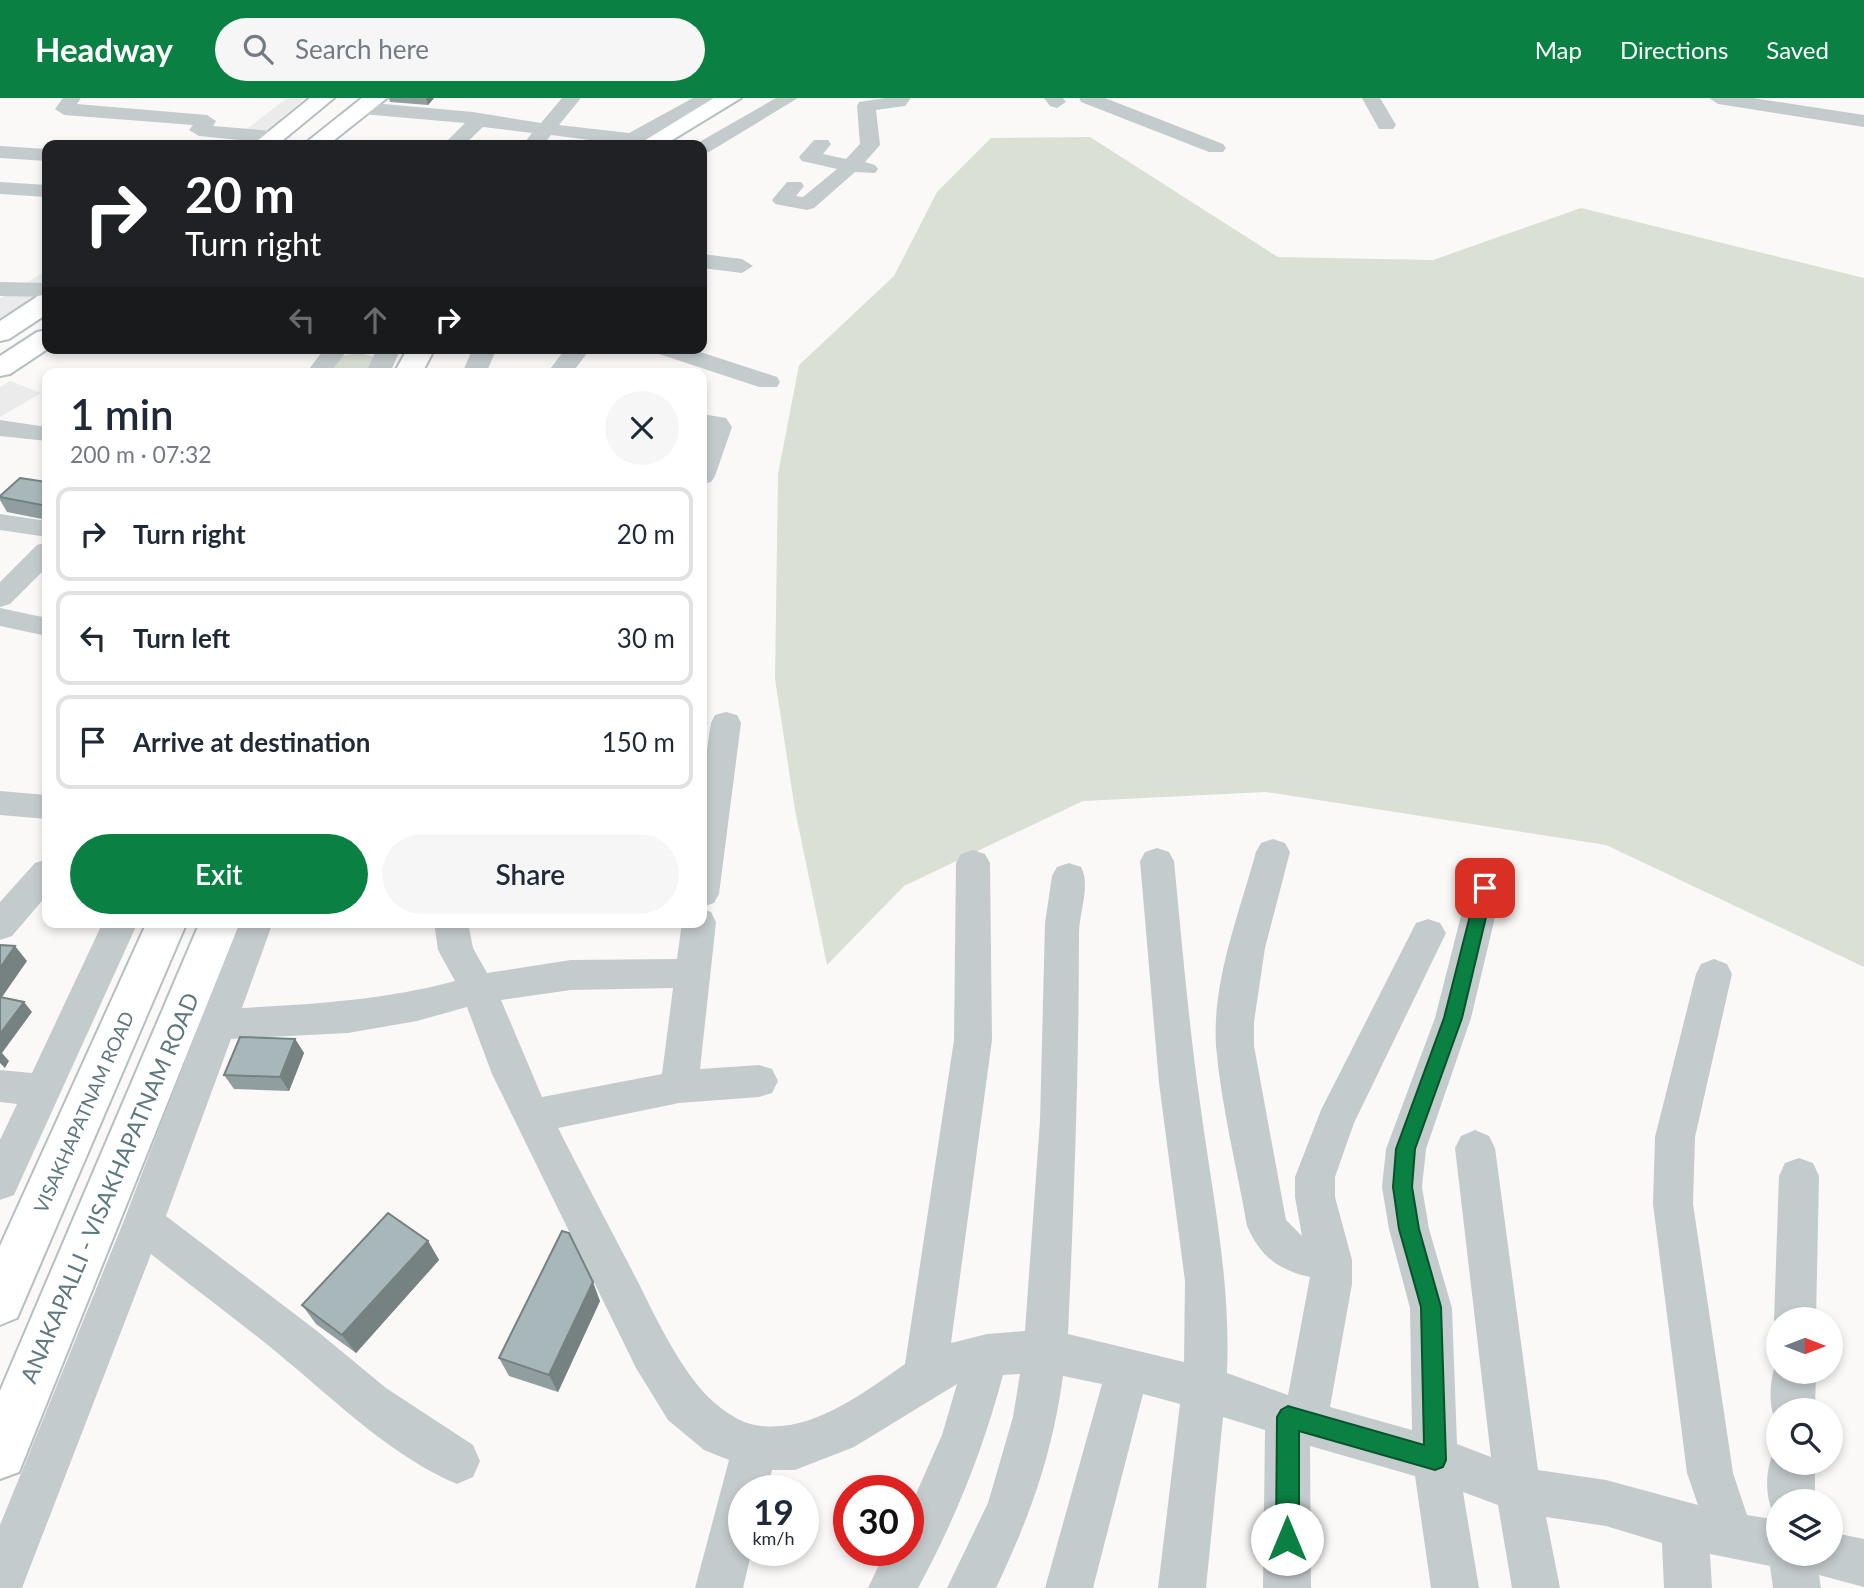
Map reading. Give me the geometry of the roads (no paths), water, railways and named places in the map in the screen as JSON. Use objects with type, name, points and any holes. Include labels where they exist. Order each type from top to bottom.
[{"type":"main road","points":[[279,140],[323,98]]},
{"type":"main road","points":[[639,140],[730,98]]},
{"type":"main road","points":[[687,140],[761,98]]},
{"type":"main road","points":[[282,140],[362,102]]},
{"type":"main road","points":[[320,140],[362,102]]},
{"type":"main road","points":[[0,333],[42,305]]},
{"type":"main road","points":[[0,354],[42,327]]},
{"type":"main road","points":[[0,368],[42,341]]},
{"type":"main road","name":"VISAKHAPATNAM ROAD","points":[[0,1301],[164,928]]},
{"type":"main road","name":"ANAKAPALLI - VISAKHAPATNAM ROAD","points":[[0,1453],[218,928]]},
{"type":"street","points":[[72,98],[64,108],[206,121],[199,130],[258,140]]},
{"type":"street","points":[[457,140],[493,98]]},
{"type":"street","points":[[537,140],[572,98]]},
{"type":"street","points":[[638,140],[707,98]]},
{"type":"street","points":[[707,145],[789,98]]},
{"type":"street","points":[[794,186],[782,200],[807,204],[851,165],[871,142],[866,106],[898,102],[902,98]]},
{"type":"street","points":[[1088,98],[1216,148]]},
{"type":"street","points":[[1371,98],[1386,125]]},
{"type":"street","points":[[1718,98],[1834,106],[1864,121]]},
{"type":"street","points":[[362,102],[615,140]]},
{"type":"street","points":[[821,144],[808,157],[876,170]]},
{"type":"street","points":[[0,152],[42,155]]},
{"type":"street","points":[[0,188],[42,191]]},
{"type":"street","points":[[707,262],[743,266]]},
{"type":"street","points":[[0,289],[42,290]]},
{"type":"street","points":[[322,368],[332,354]]},
{"type":"street","points":[[563,368],[574,354]]},
{"type":"street","points":[[682,354],[768,382]]},
{"type":"street","points":[[707,422],[717,423],[720,427],[707,462]]},
{"type":"street","points":[[0,428],[42,433]]},
{"type":"street","points":[[0,522],[42,528]]},
{"type":"street","points":[[0,598],[42,556]]},
{"type":"street","points":[[0,617],[42,626]]},
{"type":"street","points":[[707,858],[726,723]]},
{"type":"street","points":[[0,803],[42,807]]},
{"type":"street","points":[[1273,852],[1238,991],[1234,1016],[1235,1046],[1267,1226],[1277,1243],[1292,1254],[1331,1260]]},
{"type":"street","points":[[1157,861],[1178,1083],[1205,1266],[1205,1390],[1184,1540],[1182,1588]]},
{"type":"street","points":[[925,1376],[973,1040],[973,863]]},
{"type":"street","points":[[971,1588],[1009,1509],[1035,1417],[1045,1351],[1059,1121],[1062,923],[1069,876]]},
{"type":"street","points":[[0,926],[42,878]]},
{"type":"street","points":[[1455,1588],[1435,1460],[1431,1307],[1409,1229],[1402,1187],[1406,1149],[1453,1018],[1485,888]]},
{"type":"street","points":[[0,1182],[118,928]]},
{"type":"street","points":[[0,1584],[144,1223],[254,928]]},
{"type":"street","points":[[452,928],[456,950],[478,989],[512,1074],[651,1353],[684,1404],[720,1434],[755,1448],[795,1447],[838,1431],[883,1406],[925,1376],[958,1362],[986,1355],[1045,1351],[1128,1368],[1205,1390],[1435,1460],[1518,1490],[1606,1503],[1685,1526],[1766,1542]]},
{"type":"street","points":[[679,1087],[698,928]]},
{"type":"street","points":[[1287,1588],[1297,1420],[1331,1284],[1331,1260],[1315,1197],[1315,1177],[1321,1157],[1428,933]]},
{"type":"street","points":[[218,1024],[348,1018],[417,1006],[478,989],[571,975],[693,973]]},
{"type":"street","points":[[1714,974],[1675,1137],[1673,1203],[1710,1473],[1731,1535]]},
{"type":"street","points":[[533,1115],[679,1087],[759,1081]]},
{"type":"street","points":[[0,1086],[42,1090]]},
{"type":"street","points":[[1475,1148],[1518,1490],[1536,1588]]},
{"type":"street","points":[[1795,1307],[1799,1176]]},
{"type":"street","points":[[144,1223],[302,1346],[370,1404],[457,1461]]},
{"type":"street","points":[[892,1588],[926,1526],[964,1437],[986,1355]]},
{"type":"street","points":[[1069,1588],[1076,1571],[1128,1368]]},
{"type":"street","points":[[719,1588],[755,1448]]},
{"type":"street","points":[[1685,1526],[1688,1588]]},
{"type":"street","points":[[1843,1558],[1864,1563]]},
{"type":"street","points":[[1794,1566],[1797,1588]]}]
